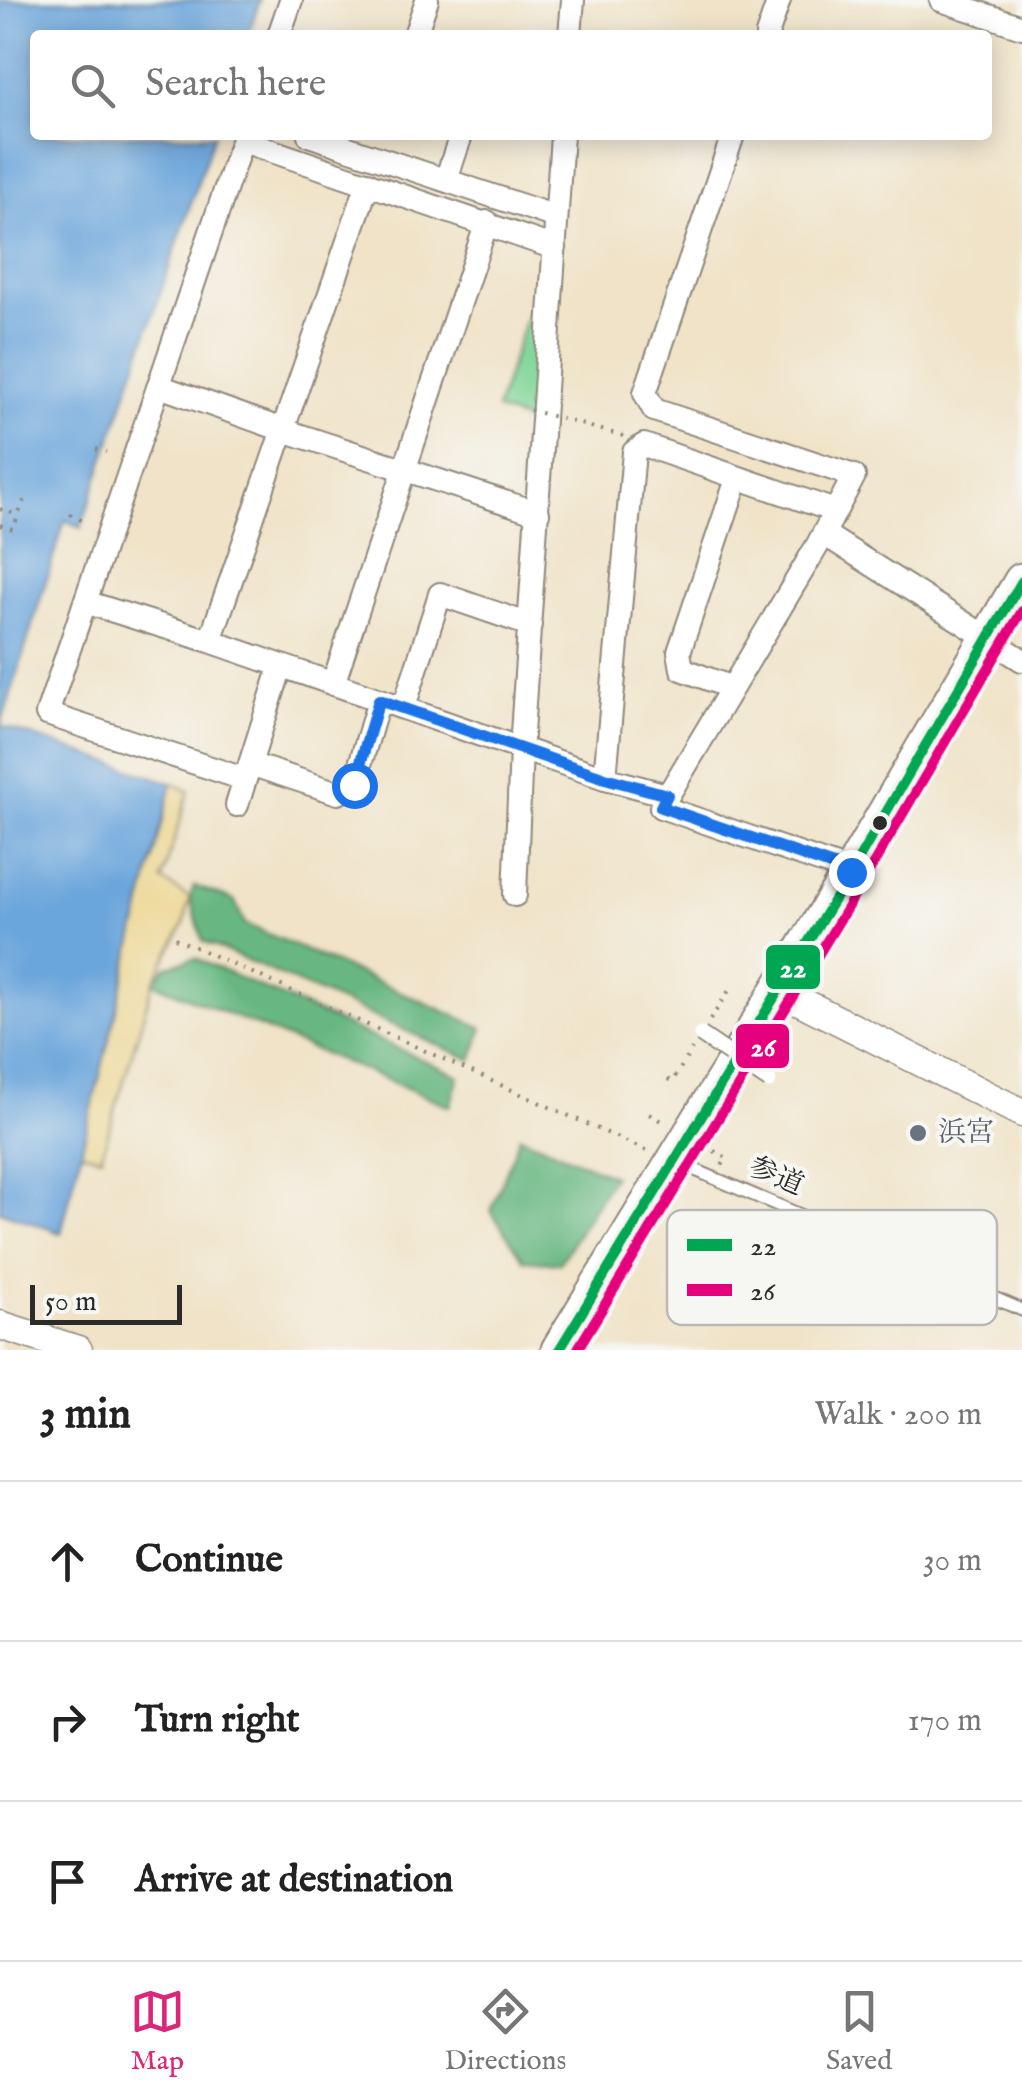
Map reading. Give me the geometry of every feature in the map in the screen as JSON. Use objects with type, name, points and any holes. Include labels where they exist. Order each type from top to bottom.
[{"type":"highway","points":[[559,1350],[851,872],[1022,581]]},
{"type":"street","points":[[281,30],[291,0]]},
{"type":"street","points":[[416,30],[426,0]]},
{"type":"street","points":[[570,30],[573,0]]},
{"type":"street","points":[[769,30],[779,0]]},
{"type":"street","points":[[941,0],[1022,27]]},
{"type":"street","points":[[243,140],[47,714],[338,793],[354,785],[379,700]]},
{"type":"street","points":[[250,140],[555,248]]},
{"type":"street","points":[[339,140],[376,146],[446,180],[556,218]]},
{"type":"street","points":[[446,180],[459,140]]},
{"type":"street","points":[[515,895],[562,140]]},
{"type":"street","points":[[731,140],[645,393],[654,410],[854,476],[824,534],[661,807],[851,872]]},
{"type":"street","points":[[210,642],[368,183]]},
{"type":"street","points":[[333,684],[487,222]]},
{"type":"street","points":[[159,386],[538,513]]},
{"type":"street","points":[[605,778],[634,452],[644,444],[835,511]]},
{"type":"street","points":[[732,688],[682,669],[679,652],[737,479]]},
{"type":"street","points":[[824,534],[1022,660]]},
{"type":"street","points":[[404,707],[440,594],[530,624]]},
{"type":"street","points":[[84,602],[605,778],[667,795]]},
{"type":"street","points":[[237,804],[282,666]]},
{"type":"street","points":[[778,990],[1022,1113]]},
{"type":"street","points":[[700,1035],[769,1081]]},
{"type":"street","points":[[0,1325],[78,1350]]},
{"type":"lane","name":"参道","points":[[675,1161],[789,1210]]},
{"type":"lane","name":"参道","points":[[997,1299],[1022,1310]]},
{"type":"path","points":[[530,410],[634,439]]},
{"type":"path","points":[[96,449],[106,452]]},
{"type":"path","points":[[0,525],[13,529],[26,498]]},
{"type":"path","points":[[0,509],[18,516]]},
{"type":"path","points":[[70,514],[84,521]]},
{"type":"path","points":[[176,938],[675,1161]]},
{"type":"path","points":[[721,1002],[730,989],[726,988]]},
{"type":"path","points":[[668,1079],[672,1082],[679,1071]]},
{"type":"green space","points":[[534,294],[543,300],[534,424],[496,410]]},
{"type":"green space","points":[[194,886],[234,900],[245,924],[483,1028],[472,1060],[203,941],[190,898]]},
{"type":"green space","points":[[195,958],[459,1076],[450,1106],[153,983],[166,967]]},
{"type":"green space","points":[[520,1136],[613,1176],[560,1263],[524,1260],[491,1211]]},
{"type":"sand","points":[[172,783],[189,791],[162,880],[190,898],[184,924],[153,983],[101,1157],[81,1152]]},
{"type":"water","points":[[0,0],[260,0],[250,30],[30,30],[30,140],[212,140],[81,528],[65,520],[1,726],[172,783],[61,1233],[0,1211]]},
{"type":"transit line","name":"22","points":[[559,1350],[851,872],[1022,581]]},
{"type":"transit line","name":"26","points":[[577,1350],[864,880],[1022,611]]},
{"type":"place","name":"浜宮","points":[[918,1133]]},
{"type":"route","points":[[354,785],[379,700],[605,778],[667,795],[661,807],[851,872]]}]
